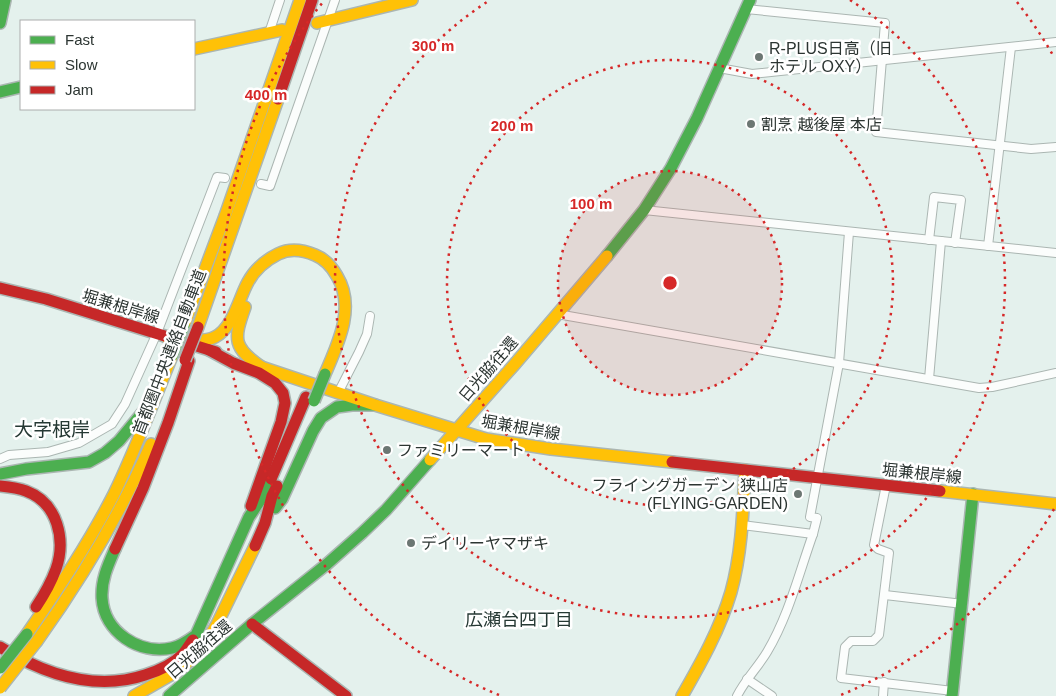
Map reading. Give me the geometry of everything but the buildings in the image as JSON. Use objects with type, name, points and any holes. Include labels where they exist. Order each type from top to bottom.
[{"type":"main road","points":[[0,23],[5,0]]},
{"type":"main road","name":"首都圏中央連絡自動車道","points":[[0,668],[23,632],[78,557],[106,508],[128,461],[172,356],[225,216],[300,0]]},
{"type":"main road","name":"首都圏中央連絡自動車道","points":[[0,688],[37,641],[89,564],[122,506],[152,442],[187,361],[312,0]]},
{"type":"main road","points":[[323,21],[412,0]]},
{"type":"main road","name":"日光脇往還","points":[[169,696],[252,624],[327,564],[386,510],[590,277],[644,210],[667,175],[697,118],[748,5]]},
{"type":"main road","points":[[195,49],[282,30]]},
{"type":"main road","points":[[0,92],[20,87]]},
{"type":"main road","points":[[161,335],[204,340],[215,337],[228,324],[248,282],[256,271],[267,260],[281,252],[294,249],[323,258],[333,268],[342,284],[346,313],[342,334],[265,493],[248,517]]},
{"type":"main road","points":[[263,368],[249,359],[241,350],[236,339],[237,330],[246,303],[257,284],[266,272],[277,263],[290,258],[308,260],[321,266],[330,275],[339,296],[333,335],[322,372]]},
{"type":"main road","name":"堀兼根岸線","points":[[0,288],[46,299],[486,439],[551,449],[1056,504]]},
{"type":"main road","points":[[0,648],[33,666],[53,674],[100,683],[126,681],[147,676],[162,669],[185,652],[196,635],[248,517],[281,422],[284,403],[283,393],[275,383],[259,373],[233,363],[209,350]]},
{"type":"main road","points":[[187,361],[147,480],[106,570],[102,593],[104,608],[114,629],[127,640],[144,648],[157,650],[172,648],[196,635]]},
{"type":"main road","points":[[0,474],[16,470],[88,463],[112,449],[128,433],[158,391]]},
{"type":"main road","points":[[265,524],[272,496],[310,399]]},
{"type":"main road","points":[[134,696],[176,672],[205,644],[243,572],[265,524],[282,498],[321,418],[337,407],[375,405]]},
{"type":"main road","points":[[682,696],[708,651],[732,591],[742,525],[745,470]]},
{"type":"main road","points":[[0,486],[24,489],[36,495],[49,506],[60,531],[61,543],[59,560],[52,578],[23,632],[0,656],[29,672],[48,679],[98,690],[123,689],[161,680]]},
{"type":"main road","points":[[952,693],[973,494]]},
{"type":"main road","points":[[252,624],[346,696]]},
{"type":"street","points":[[269,33],[280,0]]},
{"type":"street","points":[[262,184],[270,186],[323,21],[335,0]]},
{"type":"street","points":[[748,5],[885,23],[876,132],[1031,149],[1056,147]]},
{"type":"street","points":[[719,68],[752,74],[1056,42]]},
{"type":"street","points":[[988,246],[1011,47]]},
{"type":"street","points":[[0,458],[9,455],[48,452],[79,444],[112,424],[125,404],[161,335],[217,177],[226,178]]},
{"type":"street","points":[[929,240],[934,197],[961,200],[955,243]]},
{"type":"street","points":[[644,210],[1056,253]]},
{"type":"street","points":[[737,696],[742,685],[767,652],[779,629],[790,603],[817,518],[810,517],[839,362],[849,232]]},
{"type":"street","points":[[930,379],[941,242]]},
{"type":"street","points":[[556,314],[979,388],[992,388],[1056,373]]},
{"type":"street","points":[[338,393],[360,352],[367,334],[370,316]]},
{"type":"street","points":[[886,485],[874,545],[878,550],[889,553],[879,636],[873,641],[851,641],[845,647],[841,678],[884,682],[952,693]]},
{"type":"street","points":[[742,525],[813,534]]},
{"type":"street","points":[[885,595],[962,604]]},
{"type":"street","points":[[747,679],[772,696]]},
{"type":"street","points":[[882,696],[884,682]]},
{"type":"traffic: fast","points":[[0,23],[5,0]]},
{"type":"traffic: fast","points":[[607,256],[644,210],[671,168],[697,118],[750,0]]},
{"type":"traffic: fast","points":[[0,92],[20,87]]},
{"type":"traffic: fast","points":[[172,356],[184,325]]},
{"type":"traffic: fast","points":[[314,401],[325,374]]},
{"type":"traffic: fast","points":[[275,508],[282,499],[313,431],[321,418],[337,407],[375,405]]},
{"type":"traffic: fast","points":[[0,474],[89,462],[105,453],[119,441],[143,412]]},
{"type":"traffic: fast","points":[[169,696],[362,533],[386,510],[430,460]]},
{"type":"traffic: fast","points":[[115,549],[106,573],[102,591],[104,610],[109,621],[116,631],[125,638],[147,648],[160,649],[179,646],[196,635],[249,517],[265,493],[271,479]]},
{"type":"traffic: fast","points":[[952,696],[973,494]]},
{"type":"traffic: fast","points":[[0,668],[27,634]]},
{"type":"traffic: slow","points":[[184,325],[225,216],[300,0]]},
{"type":"traffic: slow","points":[[317,23],[412,0]]},
{"type":"traffic: slow","points":[[195,49],[282,30]]},
{"type":"traffic: slow","points":[[198,327],[278,99]]},
{"type":"traffic: slow","points":[[166,337],[197,340],[215,337],[221,333],[231,320],[248,282],[261,265],[283,252],[292,250],[306,252],[319,257],[330,266],[337,276],[345,300],[345,313],[340,338],[325,374]]},
{"type":"traffic: slow","points":[[430,460],[607,256]]},
{"type":"traffic: slow","points":[[245,307],[239,328],[238,342],[246,355],[263,368]]},
{"type":"traffic: slow","points":[[27,634],[84,548],[114,494],[172,356]]},
{"type":"traffic: slow","points":[[255,365],[486,439],[551,449],[672,462]]},
{"type":"traffic: slow","points":[[37,641],[99,546],[151,444]]},
{"type":"traffic: slow","points":[[682,696],[716,632],[731,592],[740,547],[745,470]]},
{"type":"traffic: slow","points":[[940,491],[1056,504]]},
{"type":"traffic: slow","points":[[134,696],[176,672],[205,644],[217,624],[255,546]]},
{"type":"traffic: slow","points":[[0,688],[37,641]]},
{"type":"traffic: jam","points":[[278,99],[312,0]]},
{"type":"traffic: jam","points":[[0,288],[46,299],[216,352]]},
{"type":"traffic: jam","points":[[185,360],[198,327]]},
{"type":"traffic: jam","points":[[209,350],[233,363],[259,373],[275,383],[283,393],[285,403],[281,422],[251,506]]},
{"type":"traffic: jam","points":[[115,549],[143,488],[189,361]]},
{"type":"traffic: jam","points":[[271,479],[306,397]]},
{"type":"traffic: jam","points":[[672,462],[940,491]]},
{"type":"traffic: jam","points":[[0,486],[23,490],[37,497],[46,504],[57,524],[60,546],[59,558],[52,579],[36,607]]},
{"type":"traffic: jam","points":[[255,546],[277,486]]},
{"type":"traffic: jam","points":[[252,624],[346,696]]},
{"type":"traffic: jam","points":[[0,647],[34,665],[70,678],[107,682],[126,680],[155,672],[174,662],[193,640]]},
{"type":"place","name":"R-PLUS日高（旧 ホテル OXY）","points":[[759,57]]},
{"type":"place","name":"割烹 越後屋 本店","points":[[751,124]]},
{"type":"place","name":"ファミリーマート","points":[[387,450]]},
{"type":"place","name":"フライングガーデン 狭山店 (FLYING-GARDEN)","points":[[798,494]]},
{"type":"place","name":"デイリーヤマザキ","points":[[411,543]]},
{"type":"district","name":"大字根岸","points":[[52,429]]},
{"type":"district","name":"広瀬台四丁目","points":[[519,620]]}]
